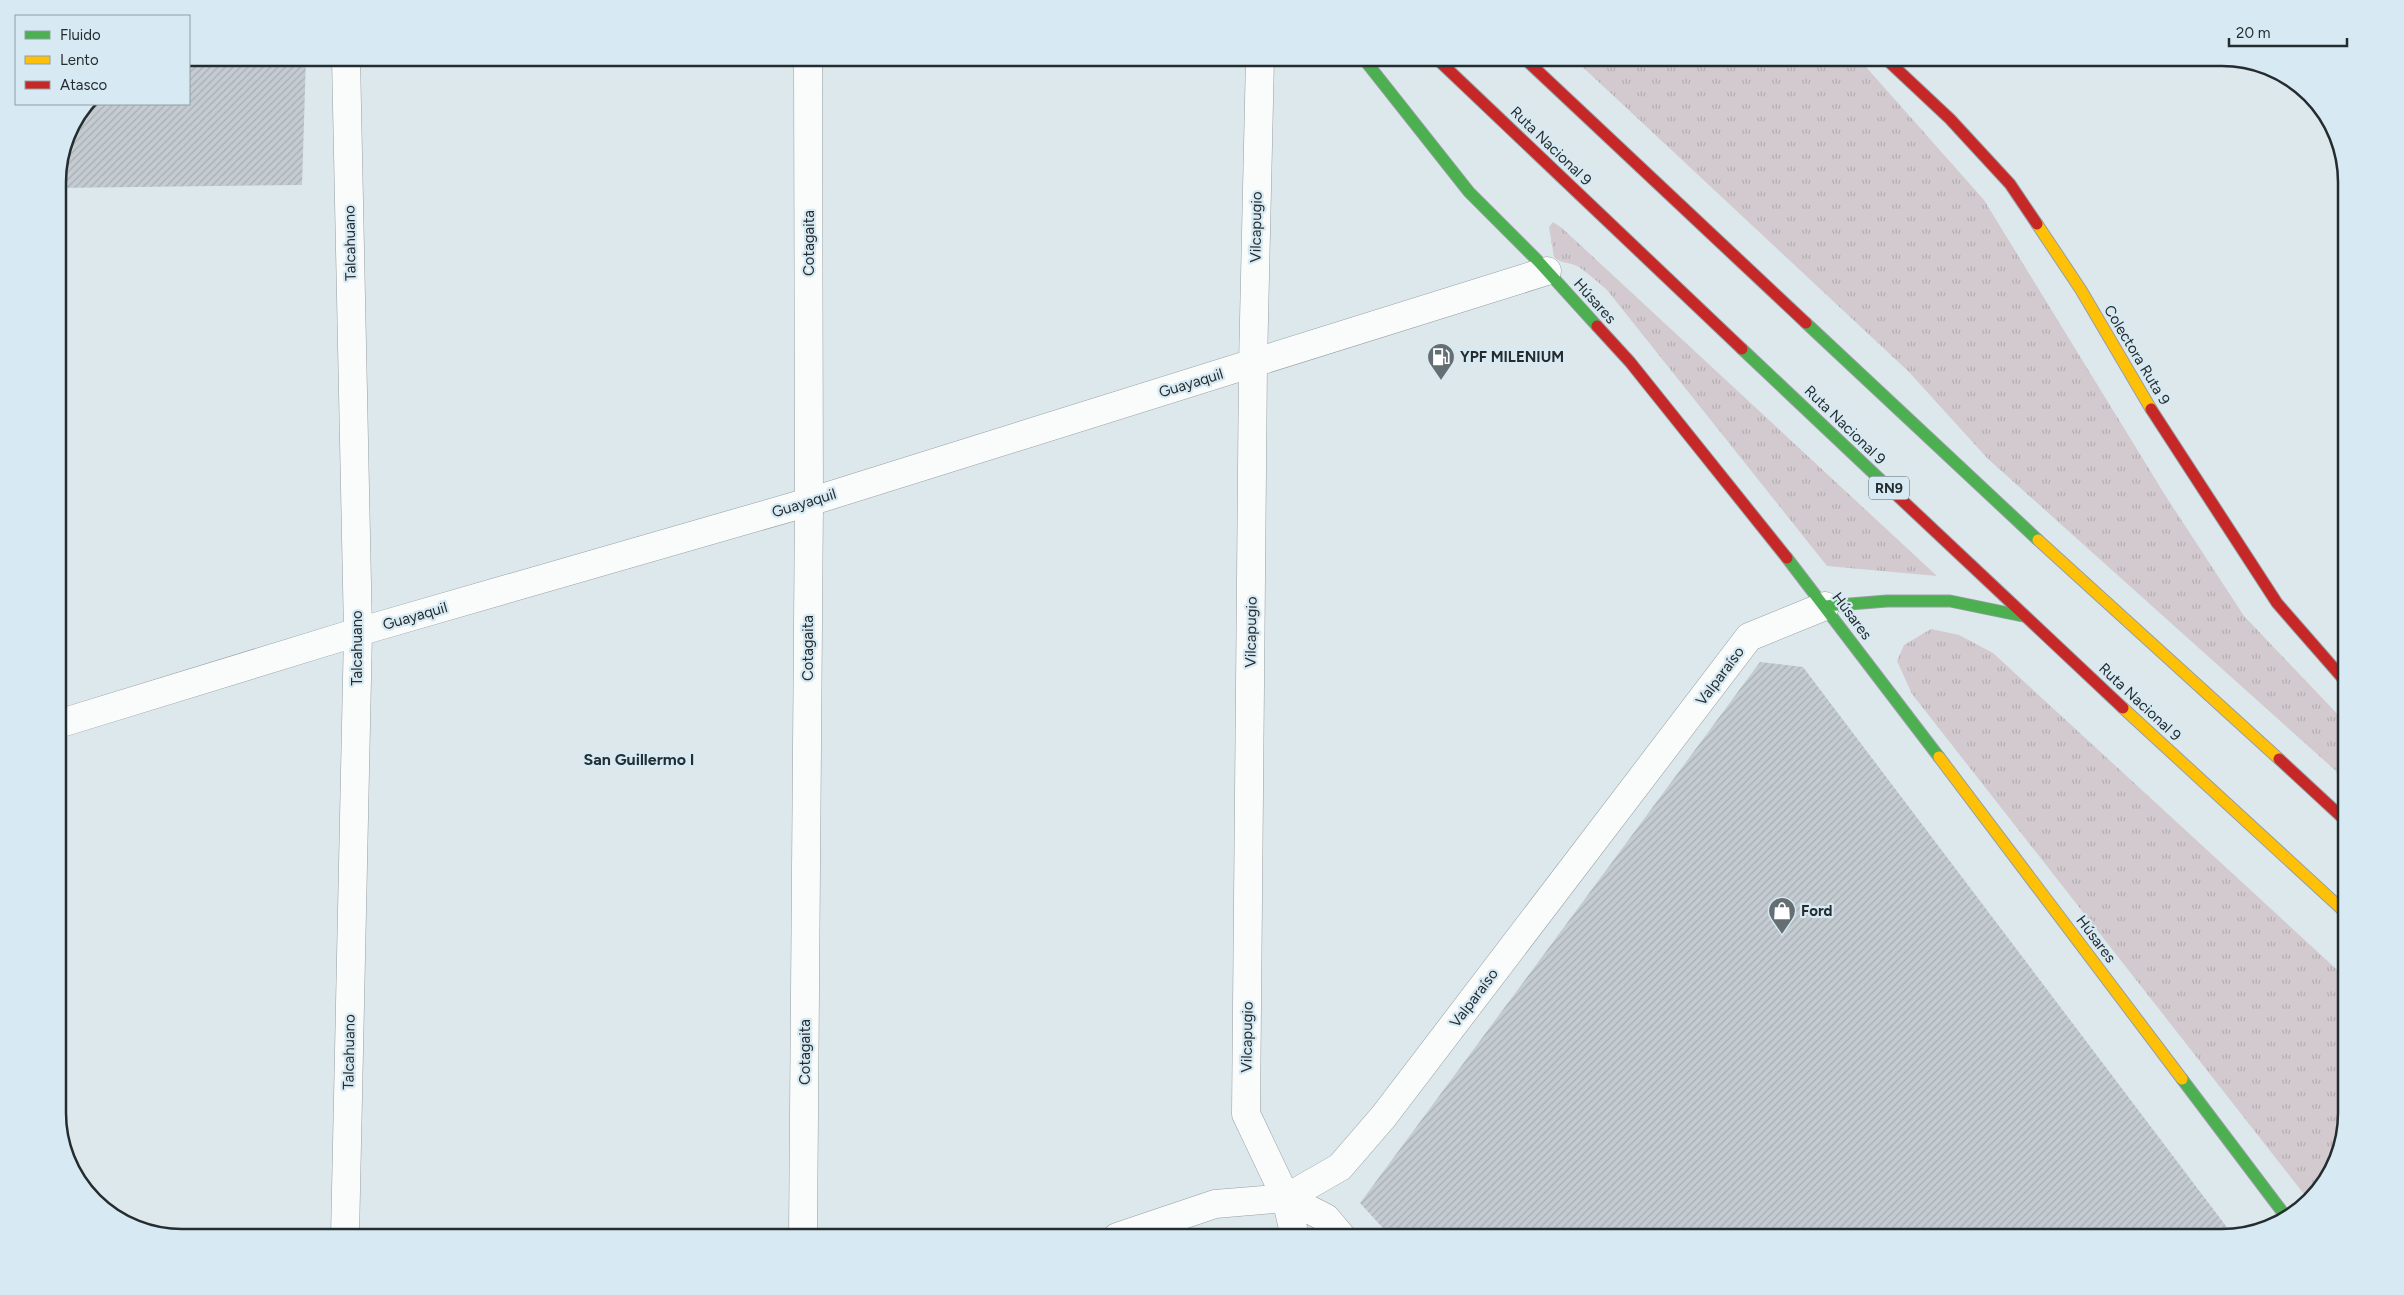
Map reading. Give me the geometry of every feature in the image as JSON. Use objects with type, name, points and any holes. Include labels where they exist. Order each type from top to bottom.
[{"type":"main road","name":"Húsares","points":[[1369,66],[1469,192],[1547,271],[1630,362],[1826,606],[2282,1211]]},
{"type":"main road","name":"Ruta Nacional 9","points":[[1444,66],[2023,616],[2338,906]]},
{"type":"main road","points":[[1533,66],[1993,498],[2338,814]]},
{"type":"main road","name":"Colectora Ruta 9","points":[[1894,66],[1950,119],[2010,184],[2081,290],[2158,421],[2242,551],[2277,603],[2338,673]]},
{"type":"main road","points":[[1826,606],[1887,601],[1950,600],[2023,616]]},
{"type":"street","name":"Talcahuano","points":[[345,1229],[358,632],[346,66]]},
{"type":"street","name":"Cotagaita","points":[[803,1229],[809,502],[808,66]]},
{"type":"street","name":"Vilcapugio","points":[[1260,66],[1253,364],[1246,1114],[1286,1198],[1294,1229]]},
{"type":"street","name":"Guayaquil","points":[[66,722],[358,632],[809,502],[1547,271]]},
{"type":"street","name":"Valparaíso","points":[[1143,1229],[1215,1204],[1286,1198],[1340,1167],[1384,1116],[1749,638],[1826,606]]},
{"type":"street","points":[[1286,1198],[1326,1218],[1335,1229]]},
{"type":"green space","points":[[1582,66],[1866,67],[1984,200],[2165,495],[2244,616],[2338,715],[2338,773],[1987,458],[1909,372]]},
{"type":"green space","points":[[1553,222],[1562,228],[1937,576],[1827,566],[1607,290],[1579,267],[1554,257],[1549,227]]},
{"type":"green space","points":[[1931,629],[1959,635],[1993,653],[2338,971],[2337,1128],[2332,1150],[2326,1164],[2304,1194],[1912,694],[1897,661],[1904,645]]},
{"type":"building","points":[[190,66],[306,66],[302,185],[66,188],[66,175],[68,160],[75,138],[82,124],[96,105],[190,105]]},
{"type":"building","name":"Ford","points":[[1760,662],[1803,667],[2228,1229],[1384,1229],[1360,1203]]},
{"type":"traffic: fast","points":[[1369,66],[1469,192],[1539,262],[1597,326]]},
{"type":"traffic: fast","points":[[1806,323],[2038,540]]},
{"type":"traffic: fast","points":[[1742,349],[1887,486]]},
{"type":"traffic: fast","points":[[1787,558],[1939,757]]},
{"type":"traffic: fast","points":[[1825,606],[1887,601],[1950,601],[2023,616]]},
{"type":"traffic: fast","points":[[2182,1079],[2282,1211]]},
{"type":"traffic: slow","points":[[2037,224],[2081,290],[2151,409]]},
{"type":"traffic: slow","points":[[2038,540],[2279,759]]},
{"type":"traffic: slow","points":[[2123,708],[2338,906]]},
{"type":"traffic: slow","points":[[1939,757],[2182,1079]]},
{"type":"traffic: jam","points":[[1444,66],[1742,349]]},
{"type":"traffic: jam","points":[[1533,66],[1806,323]]},
{"type":"traffic: jam","points":[[1894,66],[1950,119],[2010,184],[2037,224]]},
{"type":"traffic: jam","points":[[1597,326],[1630,362],[1787,558]]},
{"type":"traffic: jam","points":[[2151,409],[2277,603],[2338,673]]},
{"type":"traffic: jam","points":[[1887,486],[2123,708]]},
{"type":"traffic: jam","points":[[2279,759],[2338,814]]},
{"type":"place","name":"YPF MILENIUM","points":[[1441,381]]},
{"type":"place","name":"Ford","points":[[1782,935]]},
{"type":"district","name":"San Guillermo I","points":[[639,759]]}]
